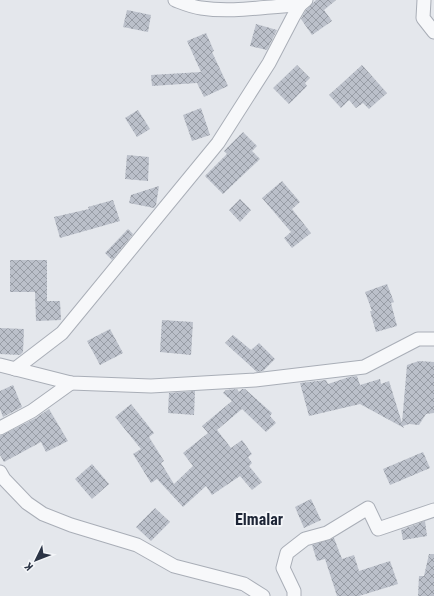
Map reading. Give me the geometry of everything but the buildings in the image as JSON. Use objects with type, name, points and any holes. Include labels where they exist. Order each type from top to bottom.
[{"type":"street","points":[[175,0],[200,8],[237,10],[303,2]]},
{"type":"street","points":[[424,0],[423,18],[434,32]]},
{"type":"street","points":[[15,369],[62,333],[218,143],[269,64],[303,2]]},
{"type":"street","points":[[0,365],[71,383],[151,386],[255,380],[364,367],[418,339],[434,339]]},
{"type":"street","points":[[0,428],[32,411],[71,383]]},
{"type":"street","points":[[0,472],[4,479],[27,503],[43,514],[71,525],[137,545],[174,566],[244,584],[263,596]]},
{"type":"street","points":[[294,596],[294,591],[283,568],[287,552],[305,539],[327,533],[368,508],[378,528],[434,510]]},
{"type":"district","name":"Elmalar","points":[[259,519]]}]
